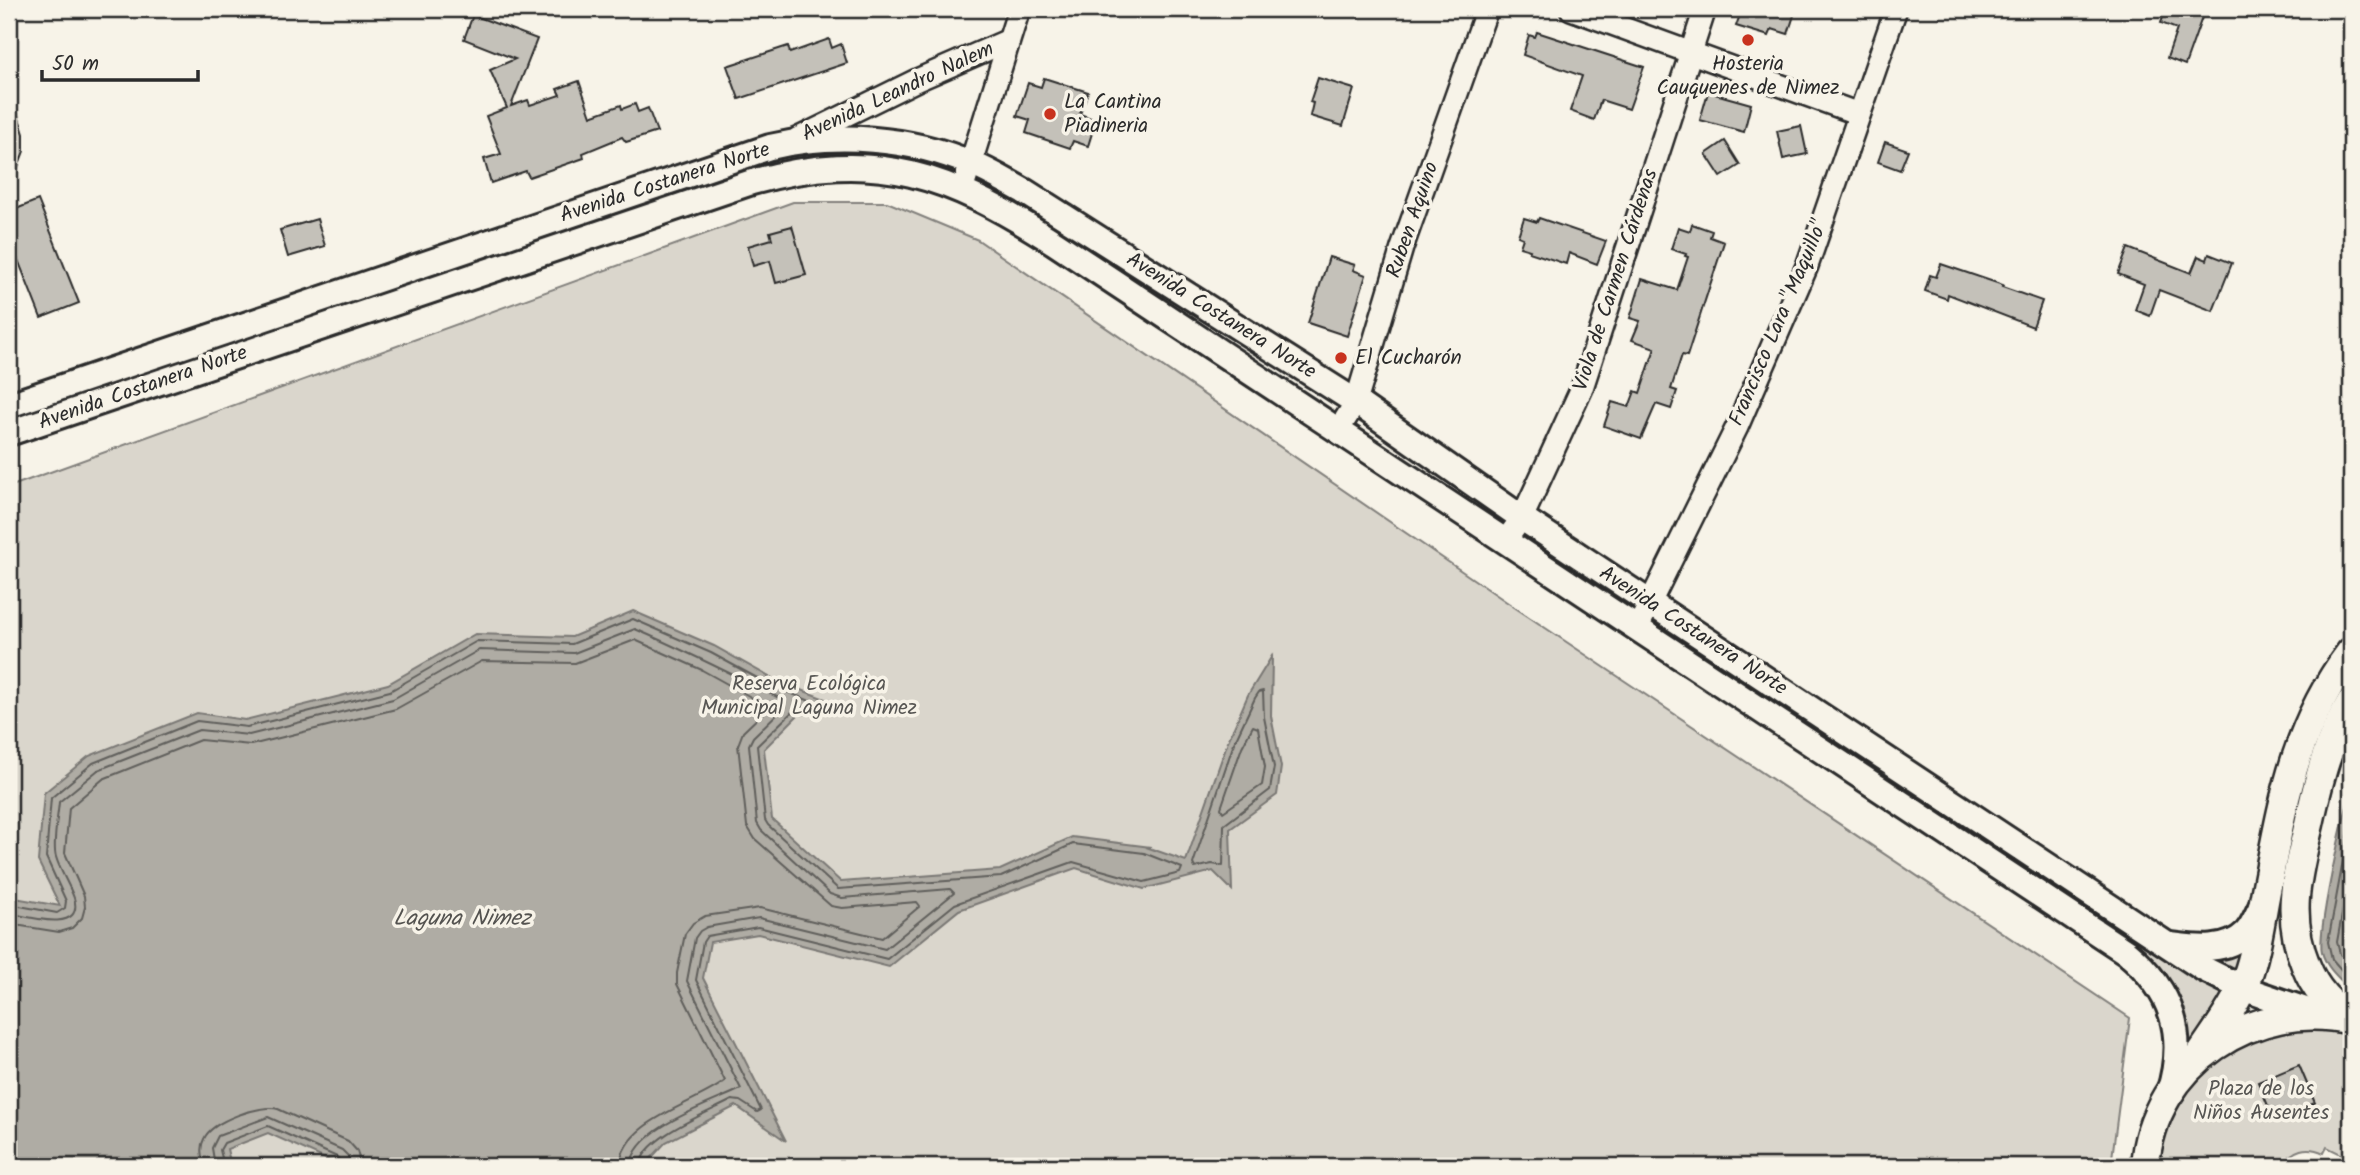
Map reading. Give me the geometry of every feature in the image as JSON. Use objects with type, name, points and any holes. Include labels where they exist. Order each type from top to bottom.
[{"type":"main road","points":[[2199,1057],[2242,988],[2252,961],[2284,796],[2304,733],[2325,688],[2351,652]]},
{"type":"main road","points":[[2351,703],[2333,739],[2318,783],[2295,887],[2293,920],[2298,947],[2313,981],[2324,997],[2351,1019]]},
{"type":"main road","points":[[2145,1166],[2150,1135],[2168,1094],[2182,1074],[2216,1044],[2254,1024],[2286,1017],[2318,1014],[2351,1019]]},
{"type":"street","points":[[962,191],[1018,9]]},
{"type":"street","name":"Ruben Aquino","points":[[1339,429],[1356,402],[1402,248],[1487,9]]},
{"type":"street","points":[[1571,9],[1859,114]]},
{"type":"street","name":"Viola de Carmen Cárdenas","points":[[1505,541],[1522,518],[1582,388],[1705,9]]},
{"type":"street","name":"Francisco Lara \"Maquillo\"","points":[[1638,628],[1737,427],[1801,279],[1896,9]]},
{"type":"street","name":"Avenida Leandro Nalem","points":[[788,143],[917,80],[1007,41]]},
{"type":"street","name":"Avenida Costanera Norte","points":[[9,405],[750,153],[788,143],[815,140],[871,141],[925,149],[971,163],[1049,207],[1356,402],[1522,518],[2218,977],[2318,1014]]},
{"type":"street","name":"Avenida Costanera Norte","points":[[9,433],[783,173],[813,168],[872,167],[921,174],[962,191],[1033,229],[1339,429],[2136,960],[2155,980],[2164,995],[2175,1026],[2177,1059],[2168,1094]]},
{"type":"street","points":[[44,393],[54,418]]},
{"type":"street","points":[[2167,944],[2206,949],[2232,942],[2249,929],[2264,901]]},
{"type":"green space","name":"Reserva Ecológica Municipal Laguna Nimez","points":[[793,202],[887,202],[978,240],[1517,609],[2130,1018],[2111,1166],[9,1166],[9,487]]},
{"type":"green space","points":[[1680,636],[2225,996],[2187,1056],[2171,991],[1678,643]]},
{"type":"green space","points":[[2241,949],[2233,973],[2208,960]]},
{"type":"green space","name":"Plaza de los Niños Ausentes","points":[[2287,1027],[2351,1031],[2351,1159],[2327,1147],[2324,1153],[2312,1149],[2300,1150],[2291,1155],[2283,1165],[2279,1163],[2277,1166],[2157,1166],[2167,1124],[2189,1085],[2221,1054]]},
{"type":"water","name":"Laguna Nimez","points":[[633,611],[714,646],[773,679],[846,707],[798,715],[764,749],[772,819],[841,882],[1000,870],[1072,837],[1151,847],[1146,847],[1186,861],[1228,741],[1248,695],[1272,656],[1271,716],[1281,767],[1277,795],[1230,829],[1232,890],[1213,871],[1144,889],[1076,868],[959,910],[889,967],[758,934],[710,942],[703,978],[786,1141],[736,1106],[666,1142],[644,1166],[341,1166],[268,1133],[227,1149],[231,1166],[9,1166],[9,897],[60,906],[38,861],[44,793],[89,756],[197,713],[245,720],[388,684],[475,634],[572,637]]},
{"type":"water","points":[[2351,793],[2351,990],[2327,963],[2321,940],[2342,825]]},
{"type":"building","points":[[1742,9],[1796,9],[1788,34],[1772,29],[1769,36],[1736,26]]},
{"type":"building","points":[[2166,9],[2205,9],[2185,65],[2167,58],[2177,29],[2161,23]]},
{"type":"building","points":[[473,15],[537,39],[511,106],[528,100],[530,105],[560,95],[557,89],[579,81],[591,116],[621,105],[622,109],[635,104],[638,112],[648,108],[657,132],[626,142],[622,137],[583,153],[584,158],[529,177],[526,171],[491,183],[484,159],[501,154],[486,116],[507,108],[490,70],[515,59],[464,39]]},
{"type":"building","points":[[1537,32],[1644,67],[1629,109],[1601,100],[1594,120],[1570,111],[1582,76],[1523,55],[1529,35],[1535,37]]},
{"type":"building","points":[[829,39],[832,48],[841,44],[847,63],[739,99],[727,66],[788,46],[790,53]]},
{"type":"building","points":[[1044,78],[1088,92],[1080,114],[1096,120],[1088,146],[1073,141],[1070,148],[1026,133],[1030,120],[1017,116],[1028,83],[1041,87]]},
{"type":"building","points":[[1318,78],[1354,89],[1343,126],[1310,116],[1313,103],[1310,102]]},
{"type":"building","points":[[1708,92],[1751,104],[1744,132],[1700,120]]},
{"type":"building","points":[[12,96],[24,134],[24,151],[10,188],[9,97]]},
{"type":"building","points":[[1801,126],[1807,154],[1783,159],[1777,131]]},
{"type":"building","points":[[1725,141],[1740,165],[1721,177],[1706,154]]},
{"type":"building","points":[[1885,142],[1908,150],[1900,170],[1878,162]]},
{"type":"building","points":[[38,200],[79,303],[41,318],[9,237],[9,212]]},
{"type":"building","points":[[1524,218],[1537,222],[1539,218],[1606,241],[1597,264],[1569,253],[1566,264],[1520,247],[1523,238],[1518,236]]},
{"type":"building","points":[[317,219],[325,246],[288,257],[280,230]]},
{"type":"building","points":[[1692,224],[1712,231],[1710,237],[1724,242],[1687,356],[1682,355],[1671,389],[1677,391],[1671,409],[1656,404],[1641,439],[1604,426],[1612,402],[1629,407],[1635,391],[1640,393],[1655,348],[1632,340],[1640,321],[1630,318],[1642,279],[1677,290],[1688,257],[1671,249],[1678,227],[1690,231]]},
{"type":"building","points":[[792,226],[806,275],[776,283],[770,261],[753,266],[748,246],[772,239],[770,232]]},
{"type":"building","points":[[2128,248],[2191,273],[2198,256],[2207,260],[2209,254],[2232,263],[2213,311],[2159,290],[2150,316],[2135,310],[2144,284],[2118,274]]},
{"type":"building","points":[[1329,257],[1355,265],[1353,270],[1366,275],[1347,336],[1308,323]]},
{"type":"building","points":[[1941,264],[2042,301],[2033,327],[1948,294],[1947,299],[1925,291],[1930,275],[1936,277]]},
{"type":"building","points":[[2299,1065],[2315,1103],[2274,1120],[2258,1082]]},
{"type":"place","name":"Hosteria Cauquenes de Nimez","points":[[1748,40]]},
{"type":"place","name":"La Cantina Piadineria","points":[[1050,114]]},
{"type":"place","name":"El Cucharón","points":[[1341,358]]}]
